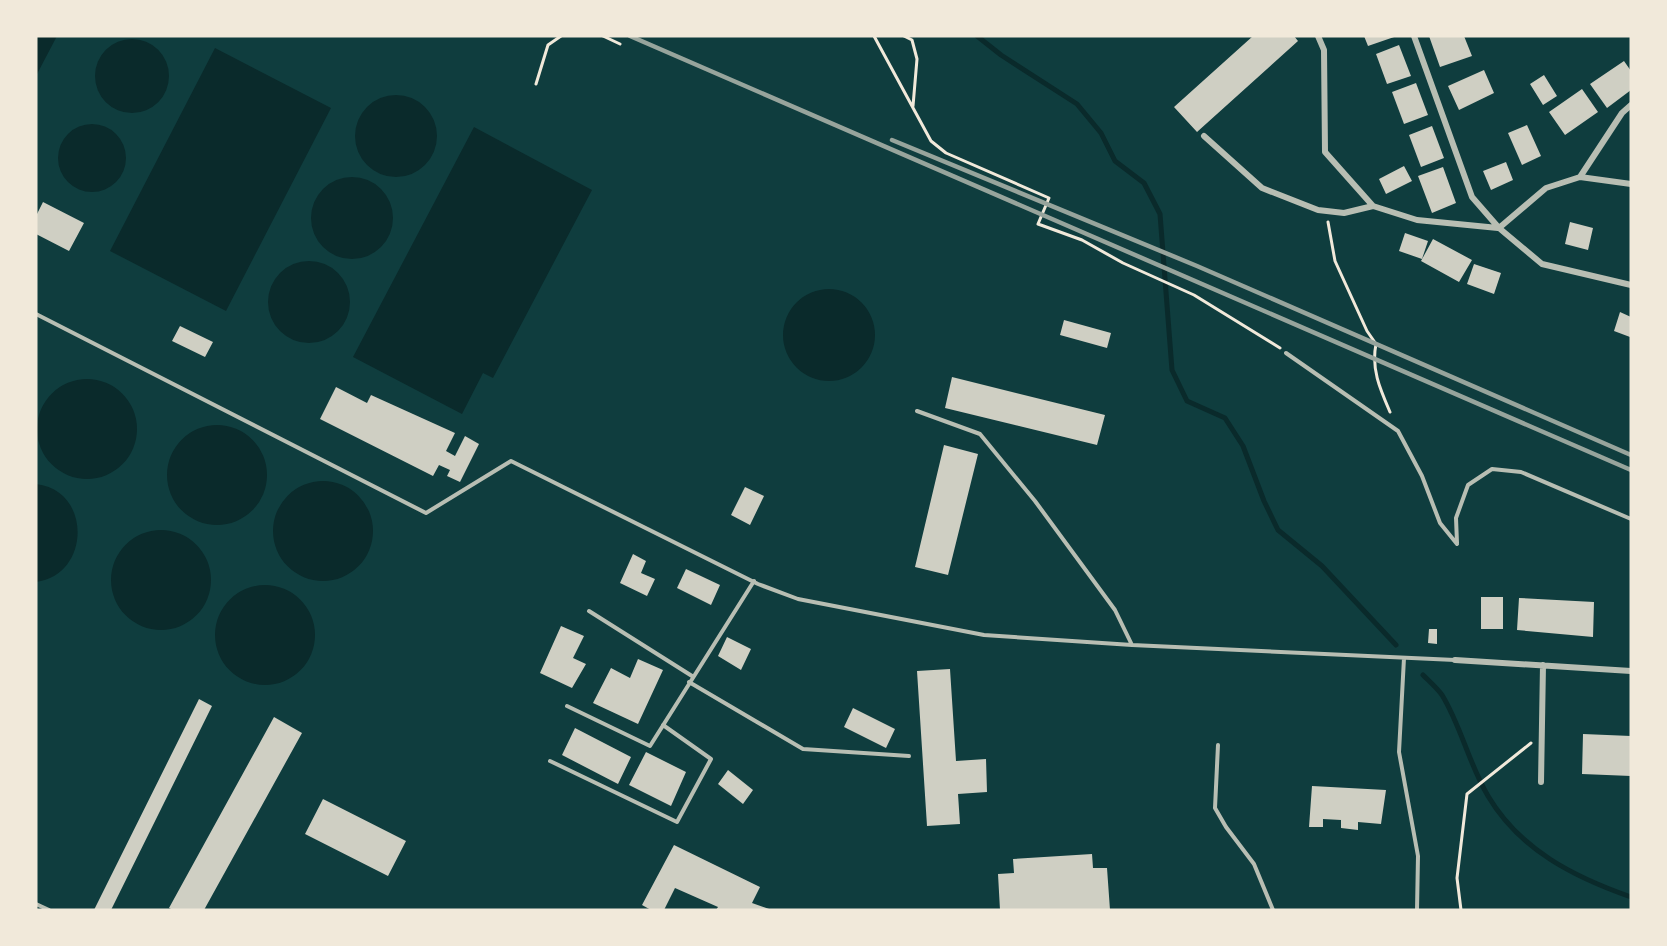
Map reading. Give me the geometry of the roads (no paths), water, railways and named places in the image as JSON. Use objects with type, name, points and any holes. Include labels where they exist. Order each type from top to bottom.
[{"type":"street","points":[[1318,36],[1324,50],[1325,152],[1373,206],[1417,220],[1499,228],[1546,188],[1580,177],[1631,184]]},
{"type":"street","points":[[1414,36],[1472,197],[1499,228],[1542,264],[1631,285]]},
{"type":"street","points":[[1580,177],[1622,113],[1631,105]]},
{"type":"street","points":[[1204,136],[1262,188],[1318,210],[1344,213],[1373,206]]},
{"type":"street","points":[[1455,660],[1631,671]]},
{"type":"street","points":[[1541,782],[1543,665]]},
{"type":"lane","points":[[36,314],[426,513],[511,461],[754,581],[798,599],[984,635],[1132,645],[1455,660]]},
{"type":"lane","points":[[1286,353],[1398,431],[1422,476],[1440,523],[1457,544],[1456,518],[1468,485],[1492,469],[1521,472],[1631,519]]},
{"type":"lane","points":[[917,411],[980,434],[1035,501],[1115,610],[1132,645]]},
{"type":"lane","points":[[567,706],[650,746],[754,581]]},
{"type":"lane","points":[[589,611],[693,676]]},
{"type":"lane","points":[[1404,657],[1399,752],[1418,856],[1417,910]]},
{"type":"lane","points":[[689,682],[803,749],[909,756]]},
{"type":"lane","points":[[550,761],[677,822],[711,759],[663,725]]},
{"type":"lane","points":[[1218,745],[1215,808],[1226,827],[1254,864],[1273,910]]},
{"type":"lane","points":[[36,904],[49,910]]},
{"type":"water","points":[[36,36],[57,36],[36,76]]},
{"type":"water","points":[[125,39],[139,39],[153,45],[163,55],[169,69],[169,83],[163,97],[153,107],[139,113],[125,113],[111,107],[101,97],[95,83],[95,69],[101,55],[111,45]]},
{"type":"water","points":[[215,48],[331,108],[226,311],[110,251]]},
{"type":"water","points":[[396,95],[412,98],[425,107],[434,120],[437,136],[434,152],[425,165],[412,174],[396,177],[380,174],[367,165],[358,152],[355,136],[358,120],[367,107],[380,98]]},
{"type":"water","points":[[85,124],[99,124],[111,129],[121,139],[126,158],[121,177],[111,187],[99,192],[85,192],[73,187],[63,177],[58,165],[58,151],[63,139],[73,129]]},
{"type":"water","points":[[474,127],[592,190],[493,378],[483,373],[462,414],[353,357]]},
{"type":"water","points":[[352,177],[368,180],[381,189],[390,202],[393,218],[390,234],[381,247],[368,256],[352,259],[336,256],[323,247],[314,234],[311,218],[314,202],[323,189],[336,180]]},
{"type":"water","points":[[309,261],[325,264],[338,273],[347,286],[350,302],[347,318],[338,331],[325,340],[309,343],[293,340],[280,331],[271,318],[268,302],[271,286],[280,273],[293,264]]},
{"type":"water","points":[[829,289],[847,292],[862,302],[872,317],[875,335],[872,353],[862,368],[847,378],[829,381],[811,378],[796,368],[786,353],[783,335],[786,317],[796,302],[811,292]]},
{"type":"water","points":[[87,379],[106,383],[122,394],[133,410],[137,429],[133,448],[122,464],[106,475],[87,479],[68,475],[52,464],[41,448],[37,429],[41,410],[52,394],[68,383]]},
{"type":"water","points":[[217,425],[236,429],[252,440],[263,456],[267,475],[263,494],[252,510],[236,521],[217,525],[198,521],[182,510],[171,494],[167,475],[171,456],[182,440],[198,429]]},
{"type":"water","points":[[323,481],[342,485],[358,496],[369,512],[373,531],[369,550],[358,566],[342,577],[323,581],[304,577],[288,566],[277,550],[273,531],[277,512],[288,496],[304,485]]},
{"type":"water","points":[[36,484],[54,490],[67,501],[75,516],[78,533],[75,549],[67,565],[54,576],[36,582]]},
{"type":"water","points":[[161,530],[180,534],[196,545],[207,561],[211,580],[207,599],[196,615],[180,626],[161,630],[142,626],[126,615],[115,599],[111,580],[115,561],[126,545],[142,534]]},
{"type":"water","points":[[265,585],[284,589],[300,600],[311,616],[315,635],[311,654],[300,670],[284,681],[265,685],[246,681],[230,670],[219,654],[215,635],[219,616],[230,600],[246,589]]},
{"type":"waterway","points":[[977,36],[1001,55],[1077,104],[1101,133],[1115,161],[1144,183],[1160,214],[1172,370],[1187,401],[1225,418],[1243,446],[1278,530],[1322,566],[1396,645]]},
{"type":"waterway","points":[[1423,675],[1442,695],[1455,719],[1481,784],[1501,815],[1516,832],[1550,859],[1569,870],[1631,897]]},
{"type":"railway","points":[[630,36],[1631,470]]},
{"type":"railway","points":[[892,140],[1197,266],[1631,455]]}]
